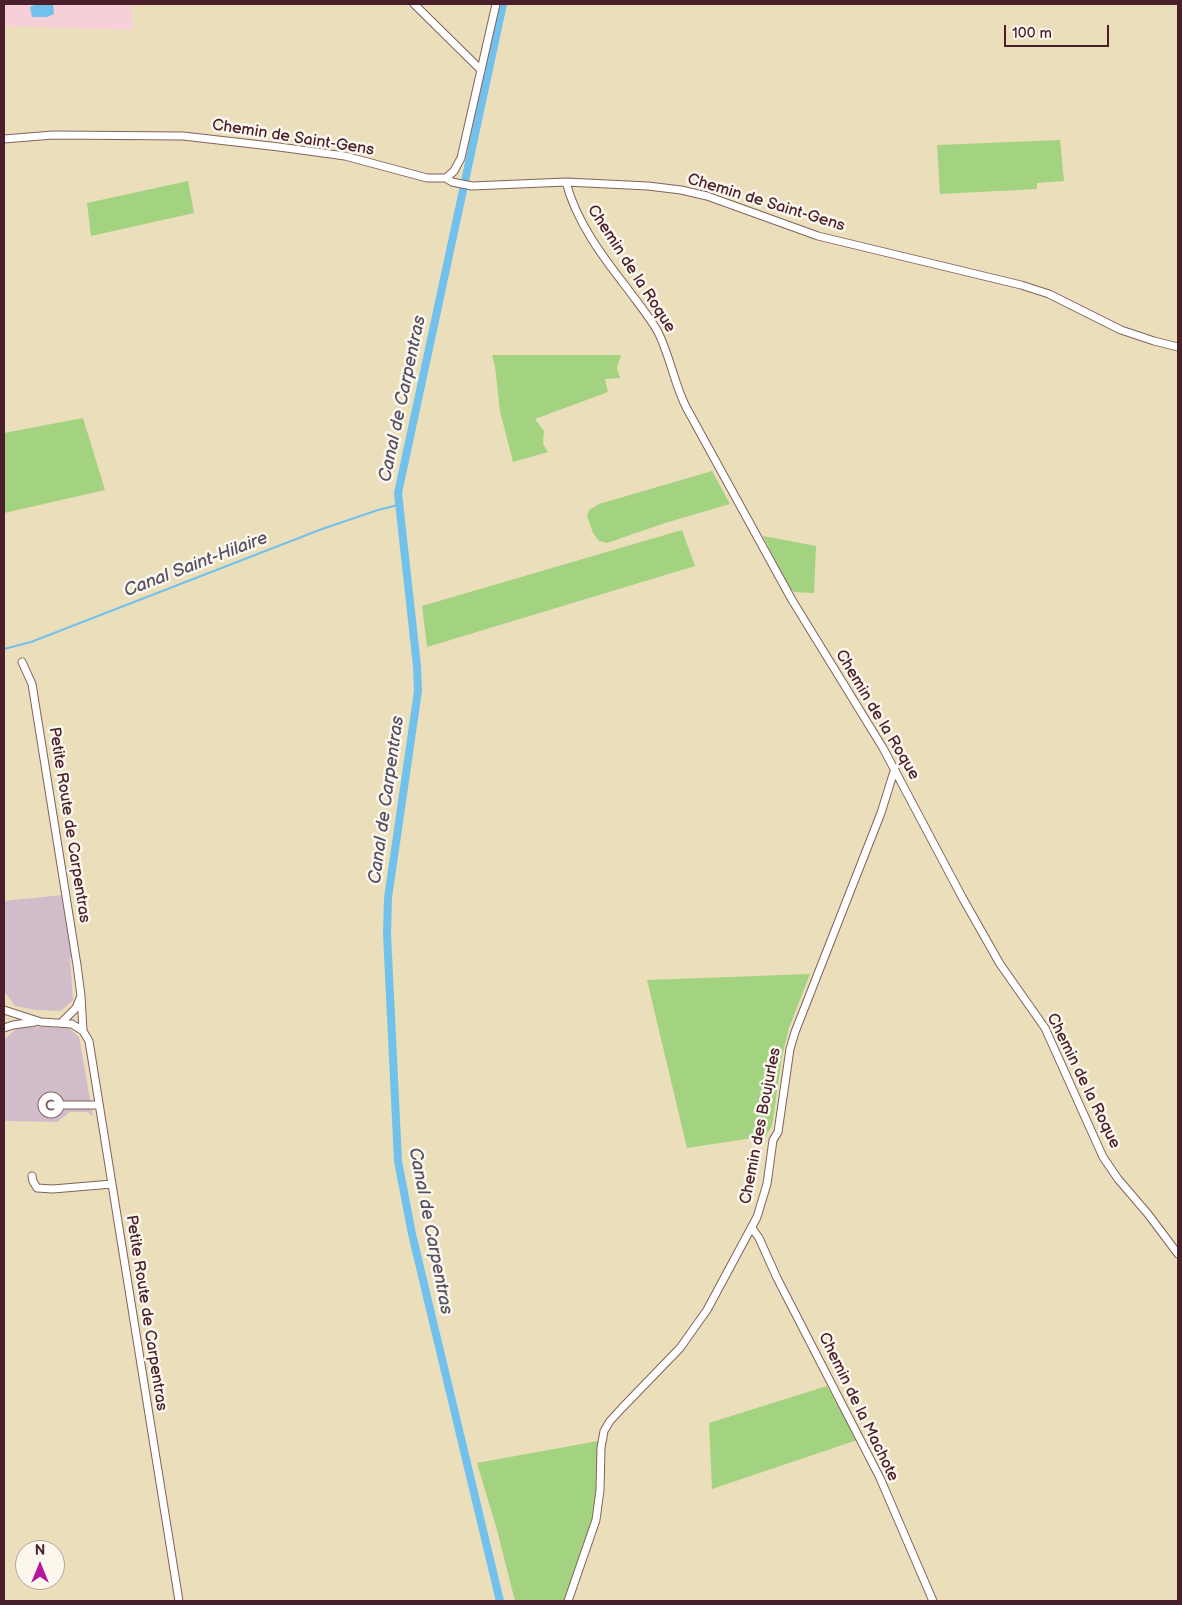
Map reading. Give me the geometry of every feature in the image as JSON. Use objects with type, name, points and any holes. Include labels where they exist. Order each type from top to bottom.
[{"type":"street","points":[[414,4],[481,70]]},
{"type":"street","points":[[446,178],[454,171],[461,158],[496,4]]},
{"type":"street","name":"Chemin de Saint-Gens","points":[[4,139],[53,136],[183,136],[345,156],[426,178],[446,178],[468,186],[566,182],[648,186],[680,190],[707,196],[818,236],[1049,294],[1121,330],[1178,348]]},
{"type":"street","name":"Chemin de la Roque","points":[[566,182],[572,204],[581,220],[608,264],[649,317],[658,333],[677,389],[686,408],[787,592],[868,720],[962,897],[1000,964],[1045,1028],[1103,1157],[1118,1179],[1148,1214],[1178,1254]]},
{"type":"street","name":"Petite Route de Carpentras","points":[[22,662],[32,684],[81,996],[83,1031],[89,1041],[179,1601]]},
{"type":"street","name":"Chemin des Boujurles","points":[[568,1601],[596,1520],[604,1431],[610,1421],[680,1348],[707,1310],[757,1218],[767,1184],[773,1140],[778,1132],[790,1049],[795,1032],[881,813],[895,768]]},
{"type":"street","points":[[61,1023],[76,1008],[81,996]]},
{"type":"street","points":[[4,1010],[41,1022]]},
{"type":"street","points":[[4,1028],[13,1025],[41,1022],[72,1024],[83,1031]]},
{"type":"street","points":[[51,1105],[99,1106]]},
{"type":"street","points":[[32,1176],[37,1188],[53,1189],[112,1184]]},
{"type":"street","name":"Chemin de la Machote","points":[[752,1228],[759,1238],[777,1278],[880,1478],[933,1601]]},
{"type":"shaded area","points":[[4,4],[131,4],[133,30],[4,26]]},
{"type":"shaded area","points":[[62,895],[72,958],[70,958],[73,1000],[61,1011],[36,1010],[15,1006],[4,991],[4,901]]},
{"type":"shaded area","points":[[19,1026],[69,1028],[79,1037],[93,1116],[87,1112],[70,1112],[57,1122],[4,1121],[4,1040]]},
{"type":"green space","points":[[1060,140],[1064,181],[1037,183],[1037,189],[940,194],[937,145]]},
{"type":"green space","points":[[188,181],[194,213],[91,236],[87,203]]},
{"type":"green space","points":[[492,355],[621,355],[617,368],[620,378],[605,379],[608,392],[535,419],[544,431],[543,444],[548,452],[513,462],[500,411]]},
{"type":"green space","points":[[83,418],[105,490],[4,513],[4,433]]},
{"type":"green space","points":[[712,471],[730,504],[665,523],[607,543],[599,541],[593,533],[587,516],[589,510],[599,504]]},
{"type":"green space","points":[[682,530],[695,566],[427,647],[422,606]]},
{"type":"green space","points":[[763,536],[816,546],[814,593],[794,592],[789,588]]},
{"type":"green space","points":[[810,974],[789,1028],[782,1057],[772,1126],[766,1136],[687,1148],[647,980]]},
{"type":"green space","points":[[827,1386],[857,1440],[712,1489],[709,1423]]},
{"type":"green space","points":[[598,1441],[597,1489],[594,1515],[566,1601],[515,1601],[477,1463]]},
{"type":"water","points":[[36,4],[53,4],[54,14],[47,17],[32,17],[30,7]]},
{"type":"waterway","name":"Canal de Carpentras","points":[[500,1601],[412,1234],[398,1161],[387,934],[388,898],[418,691],[417,666],[398,493],[503,4]]},
{"type":"waterway","name":"Canal Saint-Hilaire","points":[[4,649],[31,642],[322,529],[398,505]]}]
